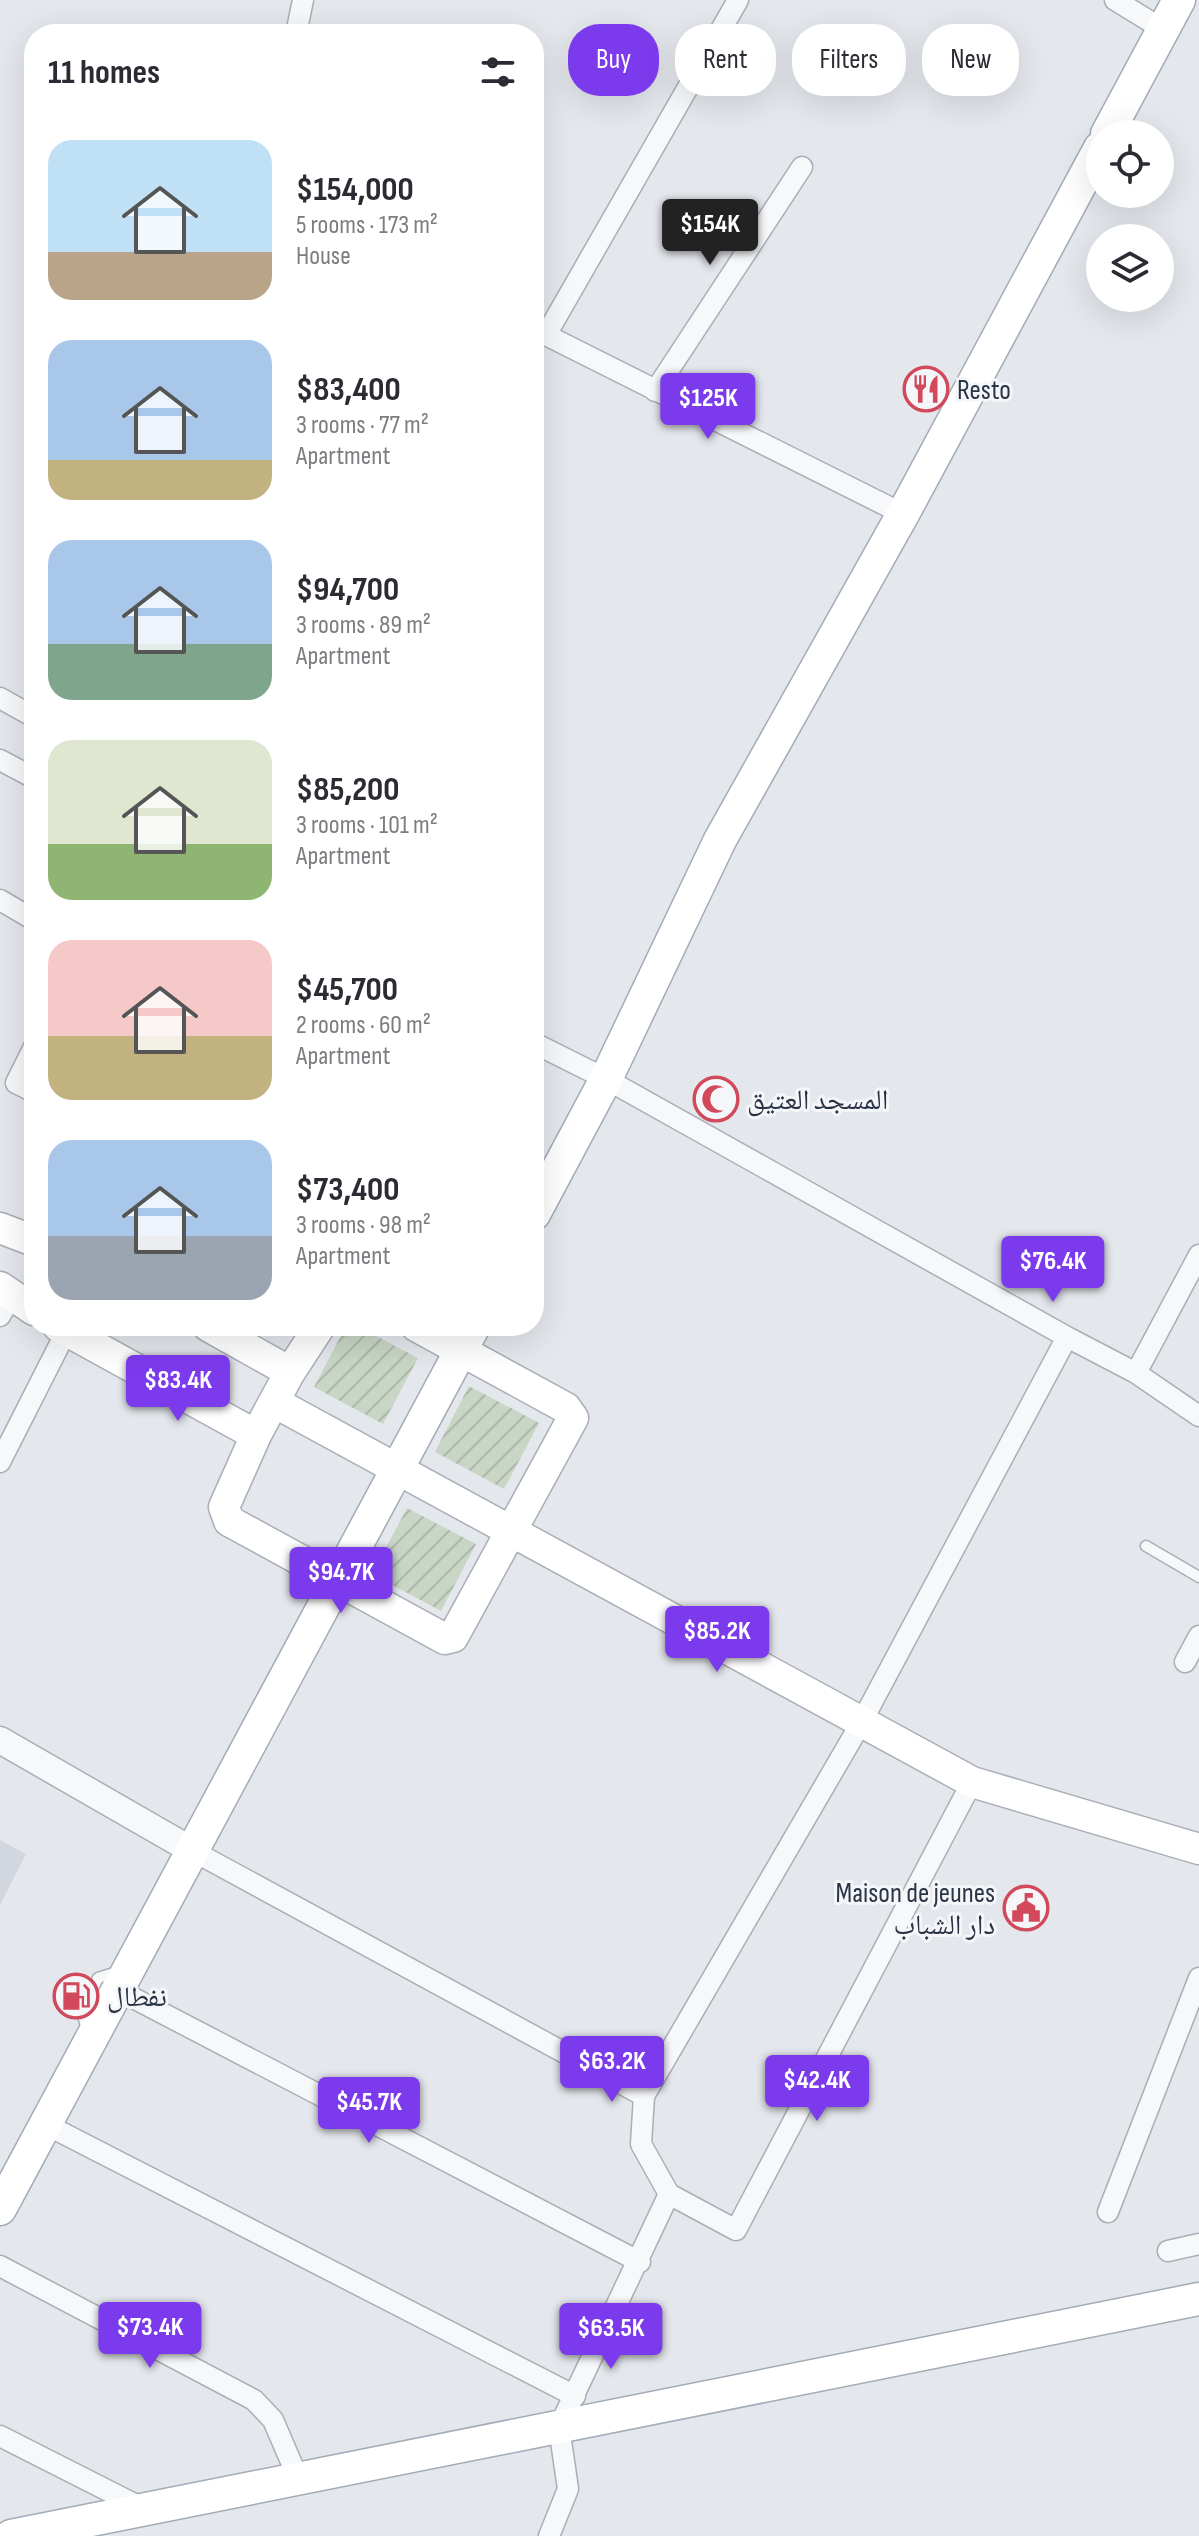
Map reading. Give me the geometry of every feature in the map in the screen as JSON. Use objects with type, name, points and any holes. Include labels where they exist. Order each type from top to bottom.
[{"type":"main road","points":[[1115,120],[1179,0]]},
{"type":"main road","points":[[544,1195],[606,1079],[720,840],[903,514],[1086,174]]},
{"type":"main road","points":[[0,1228],[24,1237]]},
{"type":"main road","points":[[78,1336],[256,1435]]},
{"type":"main road","points":[[226,1336],[290,1372]]},
{"type":"main road","points":[[0,2209],[336,1582],[468,1338],[571,1412],[571,1424],[451,1639],[336,1582],[225,1517],[224,1507],[256,1435],[313,1336]]},
{"type":"main road","points":[[274,1402],[514,1529],[972,1782],[1199,1849]]},
{"type":"main road","points":[[11,2536],[1199,2299]]},
{"type":"street","points":[[298,24],[303,0]]},
{"type":"street","points":[[544,325],[738,0]]},
{"type":"street","points":[[1115,0],[1164,30]]},
{"type":"street","points":[[655,391],[802,167]]},
{"type":"street","points":[[544,334],[903,514]]},
{"type":"street","points":[[0,698],[24,711]]},
{"type":"street","points":[[0,760],[24,773]]},
{"type":"street","points":[[0,900],[24,914]]},
{"type":"street","points":[[544,1048],[606,1079],[1136,1373],[1199,1416]]},
{"type":"street","points":[[24,1067],[16,1083],[24,1087]]},
{"type":"street","points":[[1136,1373],[1199,1255]]},
{"type":"street","points":[[0,1462],[60,1336]]},
{"type":"street","points":[[972,1782],[736,2230],[669,2194],[641,2144],[644,2096],[861,1723],[1067,1337]]},
{"type":"street","points":[[1185,1662],[1199,1636]]},
{"type":"street","points":[[0,1740],[193,1851],[644,2096]]},
{"type":"street","points":[[1108,2212],[1199,1978]]},
{"type":"street","points":[[124,1979],[640,2262]]},
{"type":"street","points":[[45,2124],[575,2396]]},
{"type":"street","points":[[549,2536],[568,2489],[559,2427],[640,2262],[669,2194]]},
{"type":"street","points":[[1168,2251],[1199,2244]]},
{"type":"street","points":[[0,2266],[254,2400],[273,2420],[298,2478]]},
{"type":"street","points":[[0,2436],[144,2509]]},
{"type":"lane","points":[[1146,1546],[1199,1577]]},
{"type":"shaded area","points":[[0,1840],[26,1854],[0,1905]]},
{"type":"green space","points":[[341,1336],[376,1336],[418,1358],[383,1424],[314,1387]]},
{"type":"green space","points":[[469,1386],[539,1423],[504,1489],[435,1452]]},
{"type":"green space","points":[[407,1508],[476,1544],[441,1611],[372,1574]]},
{"type":"place","name":"Resto","points":[[926,389]]},
{"type":"place","name":"المسجد العتيق","points":[[716,1099]]},
{"type":"place","name":"Maison de jeunes دار الشباب","points":[[1026,1908]]},
{"type":"place","name":"نفطال","points":[[76,1996]]}]
